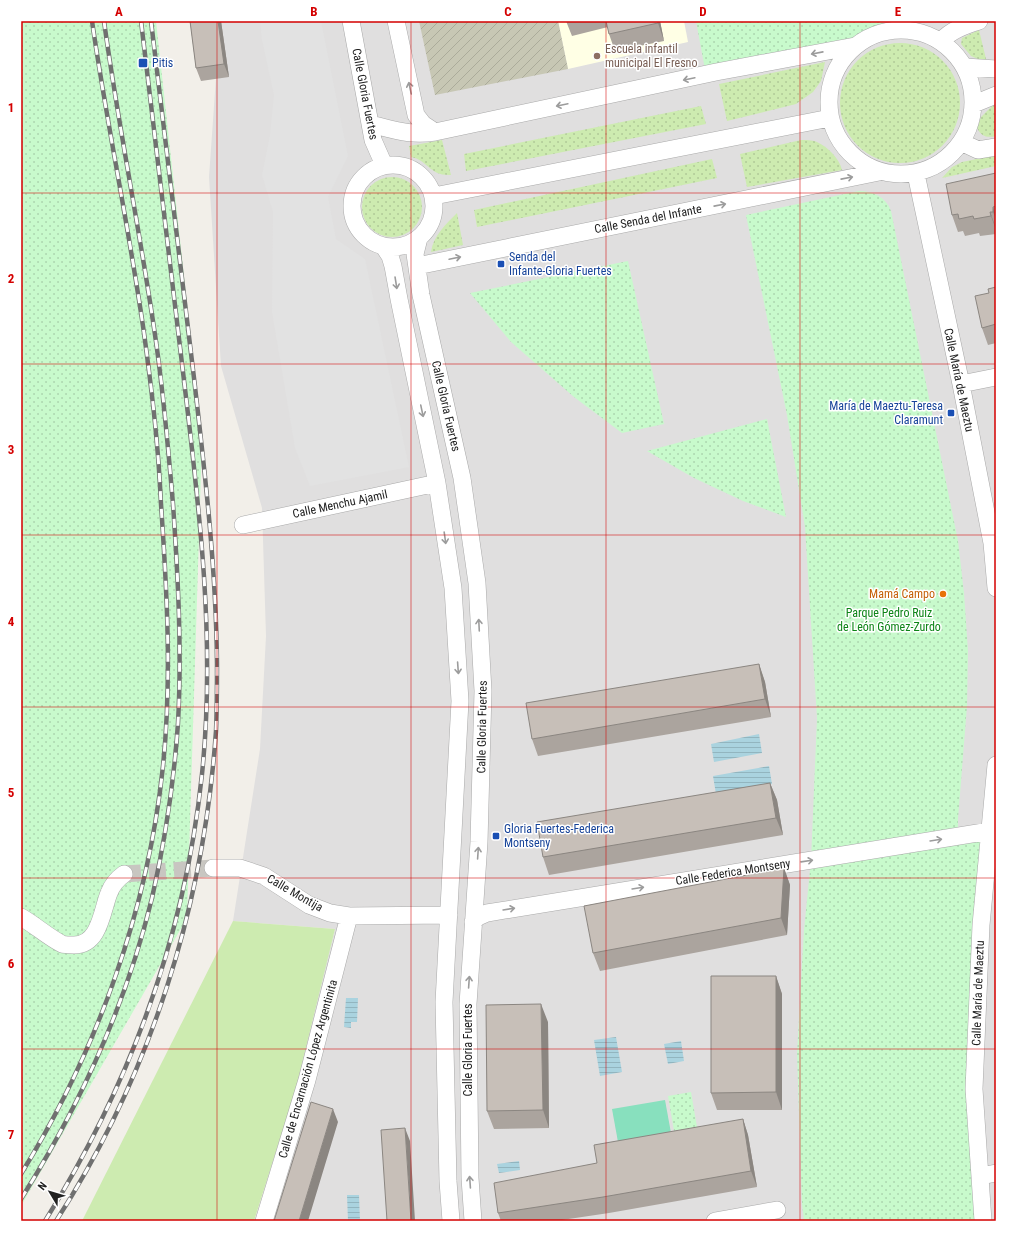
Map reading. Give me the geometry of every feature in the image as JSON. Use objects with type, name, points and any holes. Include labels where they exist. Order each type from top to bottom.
[{"type":"street","name":"Calle Gloria Fuertes","points":[[351,21],[373,140],[384,166]]},
{"type":"street","points":[[396,21],[413,106],[416,115],[429,128]]},
{"type":"street","points":[[941,41],[947,34],[979,21]]},
{"type":"street","points":[[885,26],[923,33],[941,41],[954,53],[965,68],[972,85],[974,104],[971,124],[961,142],[950,157],[934,168],[916,174],[897,175],[879,172],[861,164],[847,152],[836,136],[830,118],[828,98],[832,78],[841,61],[855,46],[885,26]]},
{"type":"street","points":[[370,124],[402,132],[420,134],[429,128],[855,46]]},
{"type":"street","points":[[965,68],[996,69]]},
{"type":"street","points":[[974,104],[996,95]]},
{"type":"street","points":[[434,196],[830,118]]},
{"type":"street","points":[[961,142],[978,150],[996,147]]},
{"type":"street","points":[[400,165],[415,171],[427,182],[434,196],[435,207],[433,218],[427,229],[419,238],[406,246],[397,248],[384,247],[370,241],[361,233],[353,218],[352,208],[355,189],[367,174],[384,166],[400,165]]},
{"type":"street","name":"Calle Senda del Infante","points":[[417,266],[879,172]]},
{"type":"street","name":"Calle María de Maeztu","points":[[916,174],[961,384],[992,543],[996,588]]},
{"type":"street","name":"Calle Gloria Fuertes","points":[[419,238],[415,254],[421,296],[462,478],[477,583],[484,698],[479,837],[468,1004],[470,1178],[474,1221]]},
{"type":"street","name":"Calle Gloria Fuertes","points":[[384,247],[390,256],[393,266],[437,483],[453,588],[460,701],[444,1002],[448,1181],[451,1221]]},
{"type":"street","points":[[961,384],[996,377]]},
{"type":"street","name":"Calle Menchu Ajamil","points":[[244,525],[437,483]]},
{"type":"street","name":"Calle María de Maeztu","points":[[983,1221],[988,1175],[974,1090],[981,925],[993,830],[996,765]]},
{"type":"street","name":"Calle Federica Montseny","points":[[473,922],[478,917],[487,913],[993,830]]},
{"type":"street","name":"Calle Montija","points":[[213,868],[240,868],[264,876],[309,905],[330,913],[349,916],[449,915]]},
{"type":"street","points":[[21,917],[34,924],[64,945],[80,945],[91,937],[97,930],[109,892],[115,882],[124,874]]},
{"type":"street","name":"Calle de Encarnación López Argentinita","points":[[264,1221],[307,1080],[349,916]]},
{"type":"street","points":[[715,1221],[777,1210]]},
{"type":"shaded area","points":[[220,21],[996,21],[996,1221],[259,1221],[335,929],[233,921],[260,749],[266,636],[262,508],[221,366],[209,177]]},
{"type":"shaded area","points":[[260,21],[321,21],[348,156],[328,197],[336,239],[365,259],[409,467],[310,486],[295,448],[272,312],[273,212],[262,175],[270,135],[274,95],[262,40]]},
{"type":"shaded area","points":[[419,21],[558,21],[568,69],[435,95]]},
{"type":"shaded area","name":"Escuela infantil municipal El Fresno","points":[[558,21],[684,21],[688,42],[568,69]]},
{"type":"green space","points":[[21,21],[156,21],[202,440],[187,918],[21,1206]]},
{"type":"green space","points":[[696,21],[883,21],[886,31],[870,37],[855,46],[706,75]]},
{"type":"green space","points":[[979,30],[987,63],[971,56],[961,44],[962,38]]},
{"type":"green space","points":[[900,43],[912,44],[923,48],[933,53],[942,61],[950,70],[955,80],[959,91],[959,115],[955,126],[950,136],[942,145],[933,153],[923,158],[912,162],[900,163],[888,162],[877,158],[867,153],[858,145],[850,136],[845,126],[841,115],[840,103],[841,91],[845,80],[850,70],[858,61],[867,53],[877,48],[888,44]]},
{"type":"green space","points":[[825,62],[821,81],[813,92],[796,104],[727,121],[719,84]]},
{"type":"green space","points":[[994,104],[996,136],[987,137],[977,128],[981,117]]},
{"type":"green space","points":[[701,106],[706,124],[466,171],[464,154]]},
{"type":"green space","points":[[442,140],[451,175],[444,175],[433,171],[421,161],[411,157],[409,146]]},
{"type":"green space","points":[[801,140],[815,141],[821,144],[836,157],[842,170],[747,187],[740,154]]},
{"type":"green space","points":[[996,155],[996,166],[942,178],[952,167],[962,162]]},
{"type":"green space","points":[[712,159],[717,178],[477,227],[474,210]]},
{"type":"green space","points":[[386,177],[398,177],[414,185],[420,195],[422,207],[420,219],[414,229],[398,237],[386,237],[370,229],[362,213],[362,201],[370,185]]},
{"type":"green space","name":"Parque Pedro Ruiz de León Gómez-Zurdo","points":[[859,191],[869,192],[878,196],[886,202],[891,211],[958,541],[964,593],[968,651],[967,706],[958,836],[991,831],[981,925],[983,1221],[804,1221],[802,1204],[797,1054],[804,930],[811,860],[817,718],[805,527],[787,415],[746,215]]},
{"type":"green space","points":[[457,213],[463,245],[431,252],[437,236],[444,226]]},
{"type":"green space","points":[[628,261],[664,424],[622,433],[574,397],[511,342],[470,293]]},
{"type":"green space","points":[[767,419],[786,517],[743,501],[694,478],[647,451]]},
{"type":"green space","points":[[233,921],[335,929],[296,1088],[254,1221],[82,1221]]},
{"type":"green space","points":[[691,1092],[697,1127],[674,1131],[668,1096]]},
{"type":"green space","points":[[665,1100],[671,1133],[618,1142],[612,1109]]},
{"type":"water","points":[[759,734],[762,753],[714,762],[711,744]]},
{"type":"water","points":[[769,766],[772,784],[716,794],[713,776]]},
{"type":"water","points":[[346,998],[358,998],[357,1022],[351,1022],[351,1028],[344,1027]]},
{"type":"water","points":[[616,1037],[622,1072],[600,1076],[594,1040]]},
{"type":"water","points":[[681,1041],[684,1061],[668,1064],[664,1044]]},
{"type":"water","points":[[519,1161],[520,1170],[499,1173],[497,1164]]},
{"type":"water","points":[[347,1195],[359,1195],[360,1221],[348,1221]]},
{"type":"building","points":[[190,21],[218,21],[224,64],[196,68]]},
{"type":"building","points":[[606,21],[657,21],[658,23],[609,34]]},
{"type":"building","points":[[996,173],[996,206],[993,207],[993,212],[990,212],[991,216],[974,219],[973,216],[959,219],[958,214],[952,215],[946,184]]},
{"type":"building","points":[[996,287],[996,324],[982,328],[975,296],[989,293],[988,289]]},
{"type":"building","points":[[759,664],[765,699],[532,739],[526,703]]},
{"type":"building","points":[[770,783],[776,818],[543,857],[537,822]]},
{"type":"building","points":[[784,868],[781,918],[593,953],[584,906]]},
{"type":"building","points":[[711,976],[776,976],[776,1092],[711,1093]]},
{"type":"building","points":[[541,1004],[543,1110],[487,1111],[486,1005]]},
{"type":"building","points":[[311,1102],[333,1109],[299,1221],[274,1221]]},
{"type":"building","points":[[743,1119],[751,1171],[603,1197],[498,1213],[494,1183],[597,1163],[594,1145]]},
{"type":"building","points":[[405,1128],[411,1221],[387,1221],[381,1130]]},
{"type":"tunnel","points":[[124,874],[213,868]]},
{"type":"railway","points":[[21,1174],[73,1079],[115,978],[132,926],[145,873],[156,820],[166,733],[168,668],[167,603],[154,417],[148,361],[138,294],[92,21]]},
{"type":"railway","points":[[21,1199],[81,1092],[129,977],[152,898],[161,855],[171,789],[178,723],[180,668],[178,586],[173,504],[165,416],[148,290],[104,21]]},
{"type":"railway","points":[[45,1221],[76,1169],[103,1116],[128,1062],[149,1007],[168,951],[182,893],[194,834],[202,774],[206,724],[207,674],[204,573],[200,523],[141,21]]},
{"type":"railway","points":[[56,1221],[90,1165],[119,1107],[145,1047],[167,986],[185,924],[199,860],[210,796],[216,731],[217,680],[215,591],[209,520],[194,378],[151,21]]},
{"type":"place","name":"Escuela infantil municipal El Fresno","points":[[597,56]]},
{"type":"place","name":"Pitis","points":[[143,63]]},
{"type":"place","name":"Senda del Infante-Gloria Fuertes","points":[[501,264]]},
{"type":"place","name":"María de Maeztu-Teresa Claramunt","points":[[951,413]]},
{"type":"place","name":"Mamá Campo","points":[[943,594]]},
{"type":"place","name":"Gloria Fuertes-Federica Montseny","points":[[496,836]]}]
